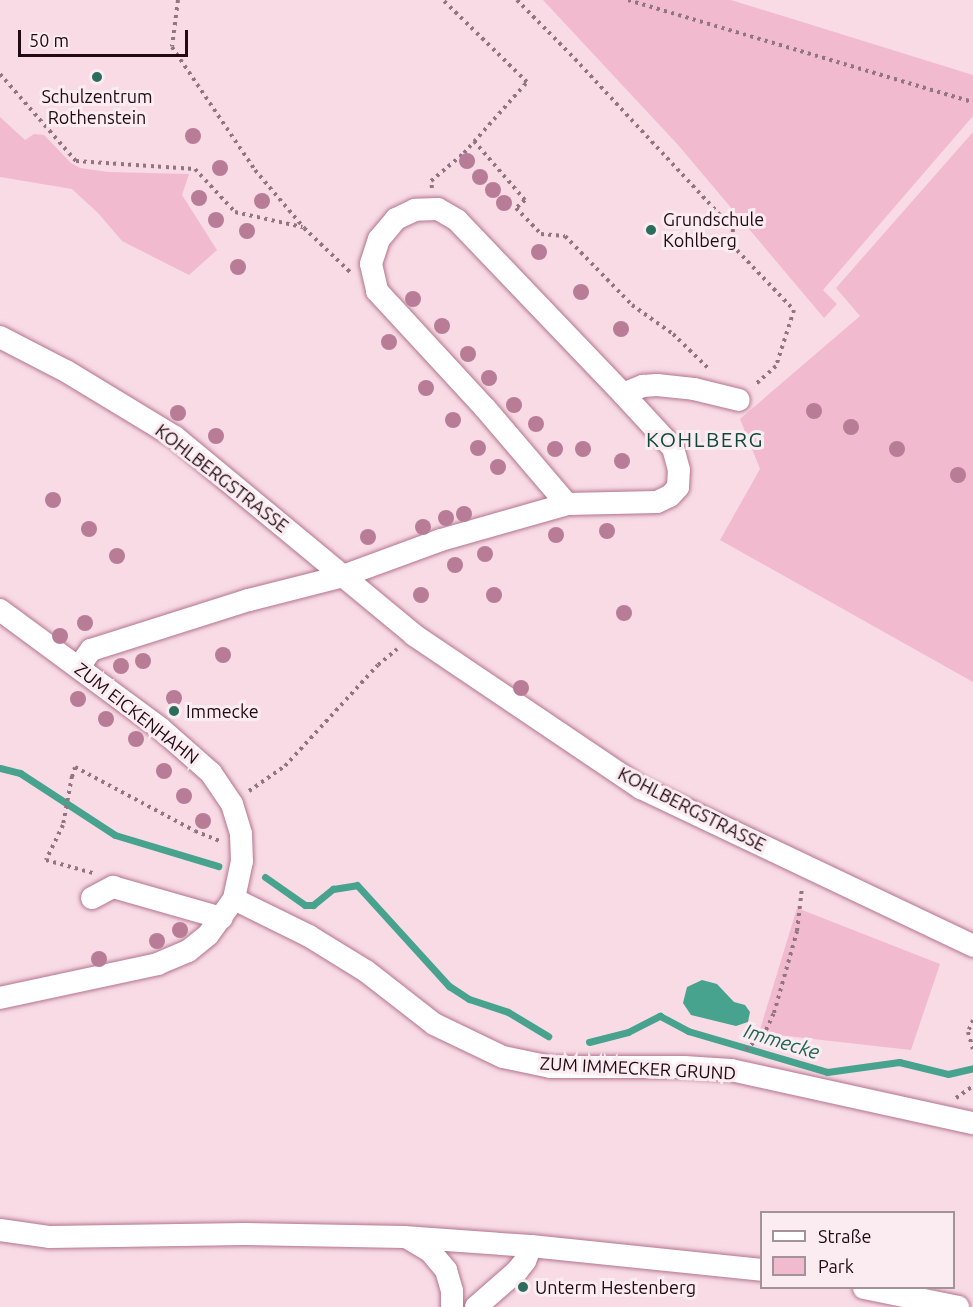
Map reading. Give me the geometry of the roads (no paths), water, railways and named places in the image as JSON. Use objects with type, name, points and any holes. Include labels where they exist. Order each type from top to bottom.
[{"type":"street","points":[[79,667],[91,650],[249,600],[343,576],[441,540],[567,504],[630,505],[657,502],[670,496],[678,486],[679,470],[673,448],[623,394],[457,220],[438,209],[415,210],[396,219],[379,239],[371,264],[377,291],[485,408],[567,504]]},
{"type":"street","name":"KOHLBERGSTRASSE","points":[[0,337],[66,371],[175,437],[414,635],[641,788],[973,946]]},
{"type":"street","points":[[623,394],[657,385],[694,389],[739,400]]},
{"type":"street","name":"ZUM EICKENHAHN","points":[[0,610],[182,745],[212,773],[232,804],[241,834],[242,861],[234,899],[208,935],[188,951],[158,964],[0,998]]},
{"type":"street","points":[[92,898],[113,887],[222,918]]},
{"type":"street","name":"ZUM IMMECKER GRUND","points":[[234,899],[309,936],[347,959],[434,1024],[503,1057],[550,1067],[684,1067],[731,1070],[973,1123]]},
{"type":"street","points":[[0,1230],[49,1237],[245,1234],[404,1237],[531,1246],[760,1270]]},
{"type":"street","points":[[404,1237],[414,1240],[429,1251],[446,1270],[452,1291],[452,1307]]},
{"type":"street","points":[[476,1307],[517,1271],[525,1261],[531,1246]]},
{"type":"street","points":[[873,1289],[958,1307]]},
{"type":"waterway","name":"Immecke","points":[[0,768],[20,773],[115,835],[218,866]]},
{"type":"waterway","name":"Immecke","points":[[265,877],[305,905],[313,905],[333,889],[357,885],[449,986],[469,999],[508,1012],[548,1036]]},
{"type":"waterway","name":"Immecke","points":[[589,1042],[628,1032],[660,1016],[688,1031],[827,1072],[899,1062],[948,1074],[973,1068]]},
{"type":"place","name":"Schulzentrum Rothenstein","points":[[97,77]]},
{"type":"place","name":"Grundschule Kohlberg","points":[[651,230]]},
{"type":"place","name":"Immecke","points":[[174,711]]},
{"type":"place","name":"Unterm Hestenberg","points":[[523,1287]]},
{"type":"district","name":"KOHLBERG","points":[[705,439]]}]
